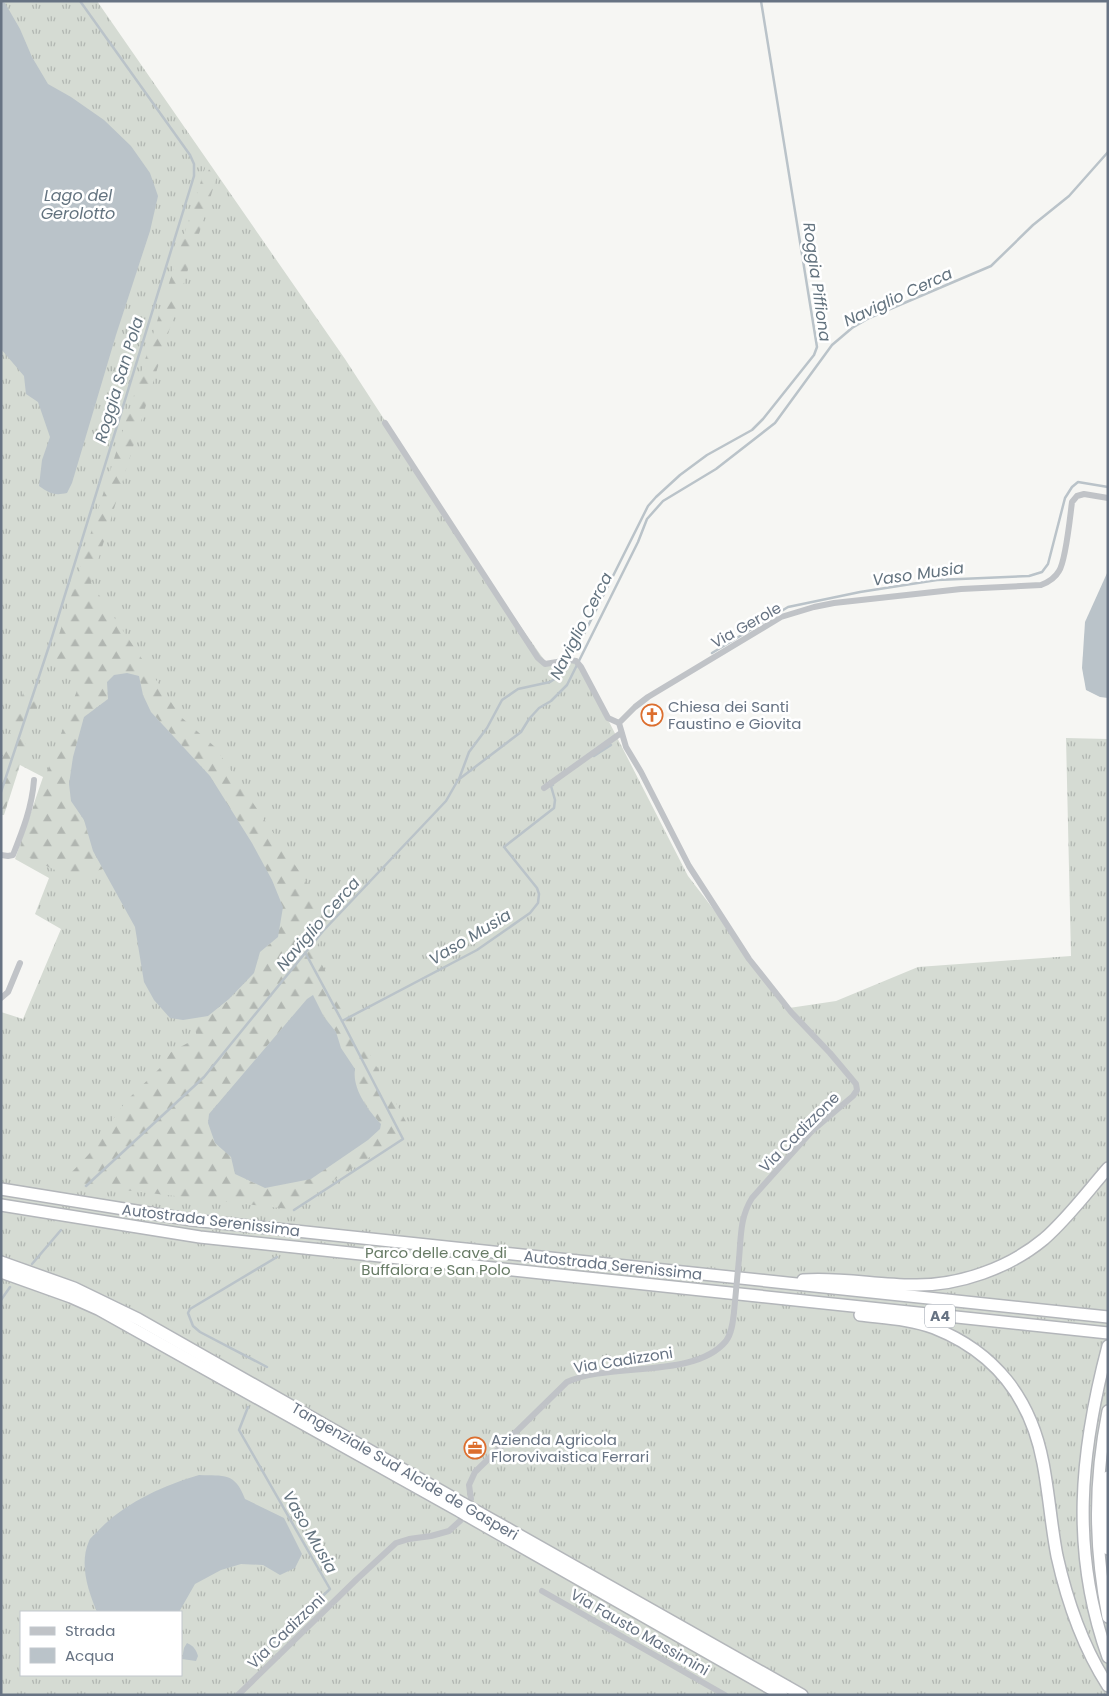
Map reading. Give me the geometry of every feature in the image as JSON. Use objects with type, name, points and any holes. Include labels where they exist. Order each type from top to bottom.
[{"type":"highway","points":[[774,1283],[834,1279],[916,1286],[963,1279],[985,1272],[1024,1253],[1043,1239],[1062,1222],[1108,1168]]},
{"type":"highway","name":"Autostrada Serenissima","points":[[1,1189],[192,1220],[1108,1317]]},
{"type":"highway","name":"Autostrada Serenissima","points":[[1,1206],[200,1237],[1108,1333]]},
{"type":"highway","name":"Tangenziale Sud Alcide de Gasperi","points":[[1,1262],[74,1288],[138,1319],[782,1695]]},
{"type":"highway","name":"Tangenziale Sud Alcide de Gasperi","points":[[1,1272],[64,1294],[98,1309],[802,1695]]},
{"type":"highway","points":[[772,1298],[812,1308],[911,1322],[933,1328],[964,1343],[995,1366],[1022,1404],[1037,1436],[1058,1557],[1068,1596],[1088,1651],[1108,1686]]},
{"type":"highway","points":[[1108,1346],[1093,1407],[1082,1491],[1085,1559],[1089,1592],[1108,1657]]},
{"type":"highway","points":[[1108,1410],[1099,1458],[1096,1496],[1098,1558],[1108,1617]]},
{"type":"highway","points":[[1108,1477],[1106,1504],[1108,1548]]},
{"type":"street","points":[[385,423],[538,658],[545,664],[569,660],[576,661],[608,718],[619,723],[621,733],[544,788]]},
{"type":"street","name":"Via Gerole","points":[[619,723],[635,706],[648,697],[781,617],[834,603],[961,589],[1041,585],[1051,581],[1060,570],[1063,560],[1072,502],[1077,496],[1084,494],[1108,498]]},
{"type":"street","name":"Via Cadizzone","points":[[621,733],[626,748],[641,772],[688,866],[749,959],[791,1012],[830,1052],[853,1080],[856,1090],[852,1096],[812,1131],[752,1198],[745,1210],[742,1222],[739,1259]]},
{"type":"street","points":[[1,854],[13,855],[26,823],[33,798],[34,780]]},
{"type":"street","points":[[1,998],[8,992],[20,964]]},
{"type":"street","name":"Via Cadizzoni","points":[[238,1695],[396,1543],[449,1531],[461,1520],[471,1499],[470,1485],[475,1472],[566,1382],[576,1377],[590,1374],[661,1367],[691,1361],[706,1356],[727,1340],[732,1326],[739,1259]]},
{"type":"street","name":"Via Fausto Massimini","points":[[542,1591],[725,1695]]},
{"type":"green space","name":"Parco delle cave di Buffalora e San Polo","points":[[1,1],[97,1],[345,359],[493,587],[547,664],[573,660],[581,667],[688,876],[789,1008],[836,1001],[918,967],[1071,956],[1066,738],[1108,739],[1108,1695],[1,1695],[1,1012],[23,1019],[61,929],[35,914],[49,878],[15,859],[43,777],[20,765],[4,815],[1,815]]},
{"type":"green space","points":[[206,165],[216,179],[91,583],[181,717],[215,747],[333,921],[314,950],[411,1131],[288,1209],[79,1185],[69,1175],[89,1154],[126,1101],[160,1068],[171,1052],[197,1038],[193,1018],[208,1015],[229,1000],[254,973],[260,952],[278,937],[224,800],[210,776],[151,712],[143,695],[139,676],[114,675],[107,682],[108,699],[84,717],[73,757],[69,784],[71,801],[84,820],[93,851],[103,869],[72,878],[19,853],[79,685],[65,667],[52,657]],"holes":[[[313,995],[324,1017],[336,1032],[341,1048],[355,1069],[358,1091],[381,1124],[380,1129],[368,1140],[311,1178],[265,1188],[235,1174],[231,1157],[209,1114],[307,999]]]},
{"type":"green space","points":[[27,681],[39,701],[4,812],[1,812],[1,761]]},
{"type":"water","name":"Lago del Gerolotto","points":[[1,1],[5,3],[20,29],[32,57],[48,84],[71,97],[104,120],[131,146],[150,173],[158,196],[150,231],[116,335],[72,483],[67,493],[62,494],[52,493],[39,486],[42,460],[50,437],[38,402],[26,394],[24,376],[1,349]]},
{"type":"water","points":[[1108,571],[1108,698],[1100,697],[1086,690],[1082,668],[1085,622]]},
{"type":"water","points":[[127,673],[139,676],[143,695],[151,712],[210,776],[252,843],[272,880],[283,907],[278,937],[260,952],[254,973],[229,999],[208,1016],[183,1020],[170,1018],[154,1000],[144,982],[135,927],[93,851],[84,820],[71,801],[69,784],[73,757],[84,717],[108,699],[107,682],[114,675]]},
{"type":"water","points":[[313,995],[324,1017],[336,1032],[341,1048],[355,1069],[358,1092],[366,1106],[381,1124],[380,1129],[368,1140],[311,1179],[265,1188],[235,1174],[231,1157],[215,1143],[208,1123],[209,1114],[307,999]]},
{"type":"water","points":[[199,1475],[222,1476],[233,1480],[245,1499],[284,1518],[302,1554],[295,1568],[280,1575],[263,1565],[241,1564],[221,1570],[195,1584],[180,1611],[97,1611],[88,1586],[85,1568],[86,1550],[90,1539],[106,1523],[130,1505],[171,1485]]},
{"type":"water","points":[[187,1643],[193,1647],[198,1656],[196,1661],[182,1659]]},
{"type":"waterway","name":"Roggia San Pola","points":[[1,792],[52,637],[194,176],[194,164],[190,155],[80,1]]},
{"type":"waterway","name":"Roggia Piffiona","points":[[459,779],[469,752],[487,728],[502,700],[518,689],[550,682],[559,676],[579,644],[648,506],[680,475],[707,455],[752,430],[814,355],[817,347],[761,1]]},
{"type":"waterway","name":"Naviglio Cerca","points":[[86,1186],[204,1077],[323,931],[446,801],[458,780],[521,732],[539,708],[551,701],[567,685],[638,542],[647,519],[663,501],[716,469],[775,423],[832,345],[852,328],[869,318],[991,266],[1033,225],[1069,196],[1108,152]]},
{"type":"waterway","name":"Vaso Musia","points":[[712,653],[788,607],[860,592],[937,580],[1029,576],[1042,572],[1048,564],[1065,498],[1072,487],[1078,482],[1108,487]]},
{"type":"waterway","name":"Vaso Musia","points":[[594,756],[611,745]]},
{"type":"waterway","name":"Vaso Musia","points":[[294,1210],[403,1139],[342,1021],[477,950],[530,913],[538,903],[539,894],[537,888],[504,847],[554,808],[555,800],[551,786],[553,785]]},
{"type":"waterway","name":"Vaso Musia","points":[[306,954],[342,1021]]},
{"type":"waterway","name":"Naviglio Cerca","points":[[32,1264],[61,1230]]},
{"type":"waterway","name":"Vaso Musia","points":[[267,1367],[200,1332],[193,1326],[188,1313],[190,1309],[277,1257]]},
{"type":"waterway","name":"Naviglio Cerca","points":[[1,1300],[10,1287]]},
{"type":"waterway","name":"Vaso Musia","points":[[248,1407],[239,1430],[330,1589],[265,1650]]},
{"type":"place","name":"Chiesa dei Santi Faustino e Giovita","points":[[652,715]]},
{"type":"place","name":"Azienda Agricola Florovivaistica Ferrari","points":[[475,1448]]}]
